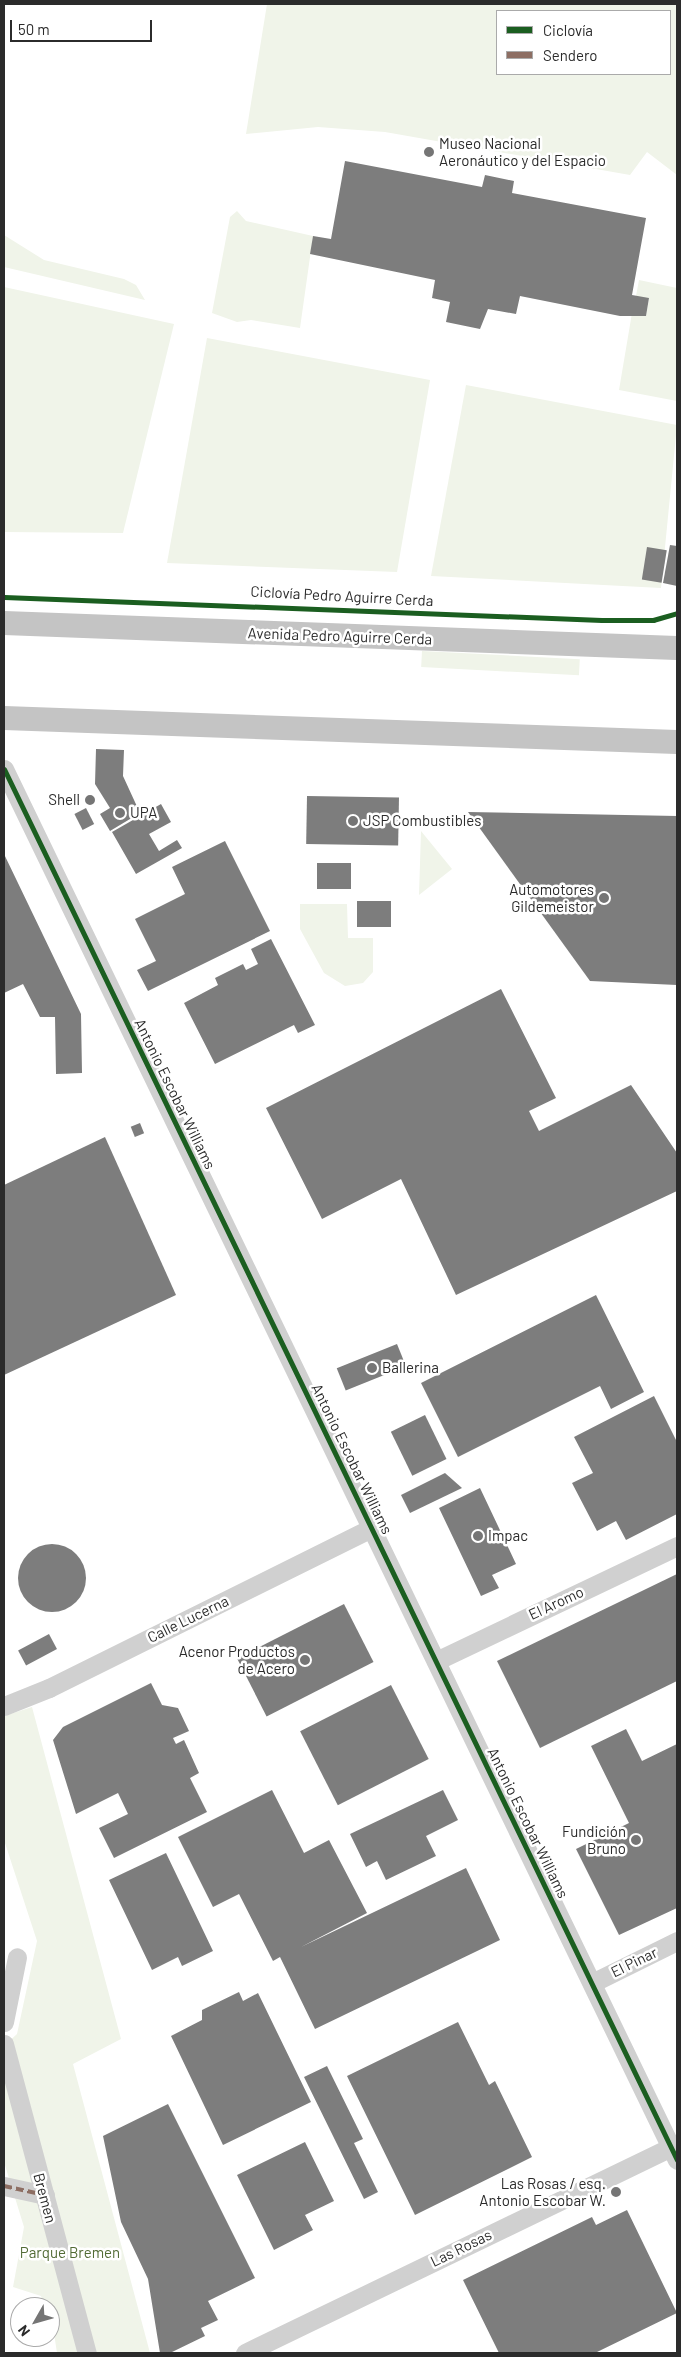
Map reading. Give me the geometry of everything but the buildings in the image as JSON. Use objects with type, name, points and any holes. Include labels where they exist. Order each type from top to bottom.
[{"type":"main road","name":"Avenida Pedro Aguirre Cerda","points":[[4,623],[677,648]]},
{"type":"main road","points":[[4,718],[677,742]]},
{"type":"street","name":"Antonio Escobar Williams","points":[[4,768],[371,1528],[675,2150]]},
{"type":"street","name":"Calle Lucerna","points":[[4,1706],[50,1688],[371,1528]]},
{"type":"street","name":"El Aromo","points":[[436,1661],[677,1546]]},
{"type":"street","name":"El Pinar","points":[[592,1983],[677,1941]]},
{"type":"street","points":[[4,2022],[16,1957]]},
{"type":"street","name":"Bremen","points":[[4,2044],[87,2353]]},
{"type":"street","name":"Las Rosas","points":[[245,2353],[675,2150]]},
{"type":"street","points":[[4,2186],[44,2195]]},
{"type":"green space","points":[[267,4],[677,4],[677,175],[647,152],[630,175],[385,132],[318,127],[246,134]]},
{"type":"green space","points":[[237,211],[246,221],[313,236],[300,328],[251,320],[237,322],[212,313],[230,217]]},
{"type":"green space","points":[[4,235],[44,260],[124,279],[136,285],[145,300],[4,267]]},
{"type":"green space","points":[[639,280],[677,288],[677,401],[619,390],[632,313],[646,316],[649,299],[636,296]]},
{"type":"green space","points":[[4,287],[174,324],[123,533],[4,532]]},
{"type":"green space","points":[[207,338],[430,380],[397,572],[167,563]]},
{"type":"green space","points":[[466,385],[677,425],[661,588],[431,576]]},
{"type":"green space","points":[[422,651],[580,659],[579,675],[421,667]]},
{"type":"green space","points":[[421,831],[452,869],[419,895]]},
{"type":"green space","points":[[300,904],[347,904],[348,938],[373,938],[373,972],[363,983],[345,986],[324,973],[300,929]]},
{"type":"green space","name":"Parque Bremen","points":[[32,1707],[121,2039],[73,2064],[150,2353],[57,2353],[56,2347],[60,2347],[60,2297],[41,2297],[13,2287],[24,2227],[4,2162],[4,2046],[17,2034],[37,1941],[4,1840],[4,1716]]},
{"type":"marked path","points":[[4,2186],[45,2195]]},
{"type":"cycle path","name":"Ciclovía Pedro Aguirre Cerda","points":[[4,597],[602,620],[653,620],[677,613]]},
{"type":"cycle path","points":[[4,769],[677,2160]]},
{"type":"place","name":"Museo Nacional Aeronáutico y del Espacio","points":[[429,152]]},
{"type":"place","name":"Shell","points":[[90,800]]},
{"type":"place","name":"UPA","points":[[120,813]]},
{"type":"place","name":"JSP Combustibles","points":[[353,821]]},
{"type":"place","name":"Automotores Gildemeistor","points":[[604,898]]},
{"type":"place","name":"Ballerina","points":[[372,1368]]},
{"type":"place","name":"Impac","points":[[478,1536]]},
{"type":"place","name":"Acenor Productos de Acero","points":[[305,1660]]},
{"type":"place","name":"Fundición Bruno","points":[[636,1840]]},
{"type":"place","name":"Las Rosas / esq. Antonio Escobar W.","points":[[616,2192]]}]
